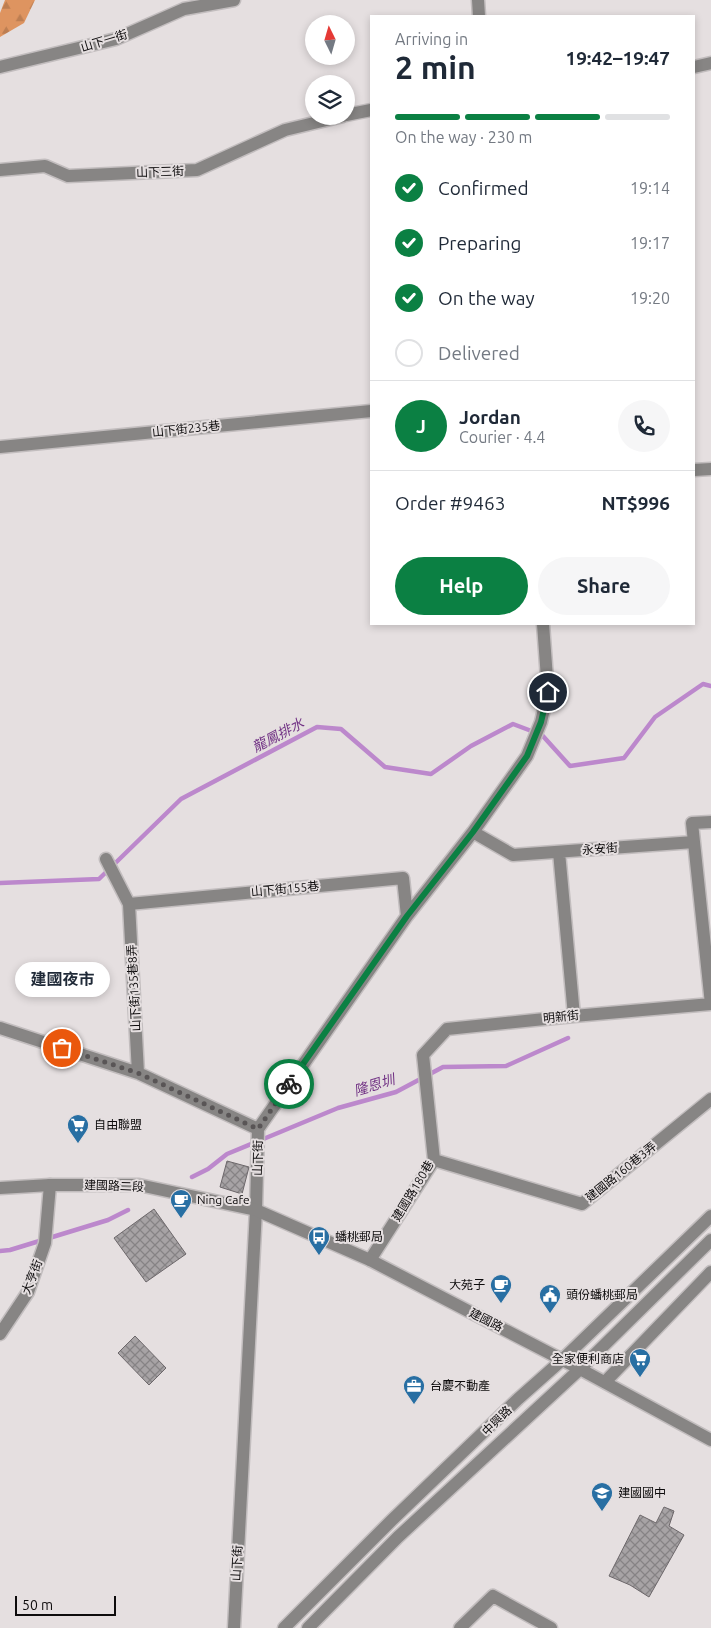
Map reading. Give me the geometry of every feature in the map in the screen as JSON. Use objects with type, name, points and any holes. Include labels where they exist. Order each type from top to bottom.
[{"type":"street","name":"山下一街","points":[[0,68],[116,39],[184,9],[234,0]]},
{"type":"street","points":[[478,0],[479,15]]},
{"type":"street","points":[[695,67],[711,63]]},
{"type":"street","name":"山下三街","points":[[355,114],[370,110]]},
{"type":"street","name":"山下三街","points":[[0,170],[44,166],[68,176],[197,170],[285,130],[306,125]]},
{"type":"street","name":"山下街235巷","points":[[0,447],[370,411]]},
{"type":"street","points":[[695,470],[711,468]]},
{"type":"street","name":"山下街","points":[[234,1628],[256,1210],[258,1137],[407,916],[473,832],[527,756],[541,722],[548,692],[543,625]]},
{"type":"street","points":[[711,822],[692,823],[711,1004]]},
{"type":"street","name":"永安街","points":[[473,832],[513,855],[694,842]]},
{"type":"street","points":[[559,852],[574,1016]]},
{"type":"street","points":[[107,861],[129,904]]},
{"type":"street","name":"山下街155巷","points":[[129,904],[404,878],[407,916]]},
{"type":"street","name":"山下街135巷8弄","points":[[129,904],[138,1073]]},
{"type":"street","name":"明新街","points":[[423,1055],[448,1029],[711,1004]]},
{"type":"street","points":[[0,1028],[138,1073],[258,1137]]},
{"type":"street","name":"建國路180巷","points":[[370,1260],[434,1160],[423,1055]]},
{"type":"street","name":"建國路160巷3弄","points":[[434,1160],[582,1204],[711,1099]]},
{"type":"street","name":"建國路二段","points":[[0,1188],[50,1185],[139,1185],[256,1210]]},
{"type":"street","name":"大亨街","points":[[0,1334],[28,1292],[45,1238],[50,1185]]},
{"type":"street","name":"建國路","points":[[256,1210],[370,1260],[605,1382],[711,1440]]},
{"type":"street","name":"中興路","points":[[284,1628],[392,1520],[711,1216]]},
{"type":"street","name":"中興路","points":[[308,1628],[398,1537],[580,1369],[711,1240]]},
{"type":"street","points":[[605,1382],[651,1337],[711,1272]]},
{"type":"street","points":[[460,1628],[493,1596],[551,1628]]},
{"type":"green space","points":[[5,0],[35,0],[24,23],[0,37],[0,13]]},
{"type":"building","points":[[227,1161],[249,1167],[242,1194],[220,1187]]},
{"type":"building","points":[[154,1209],[186,1254],[146,1282],[114,1238]]},
{"type":"building","points":[[135,1336],[166,1368],[149,1385],[118,1353]]},
{"type":"building","points":[[664,1507],[674,1511],[669,1526],[684,1535],[649,1597],[630,1585],[609,1576],[640,1515],[656,1523]]},
{"type":"waterway","name":"龍鳳排水","points":[[0,883],[99,879],[181,799],[317,727],[341,729],[385,767],[431,774],[471,746],[513,724],[542,735],[570,766],[624,758],[655,717],[703,684],[711,686]]},
{"type":"waterway","name":"隆恩圳","points":[[192,1177],[208,1169],[227,1154],[338,1108],[396,1092],[443,1067],[506,1066],[568,1038]]},
{"type":"waterway","name":"隆恩圳","points":[[0,1251],[10,1250],[108,1220],[128,1210]]},
{"type":"way so far","points":[[62,1048],[138,1073],[258,1129],[289,1084]]},
{"type":"place","name":"建國夜市","points":[[62,1048]]},
{"type":"place","name":"自由聯盟","points":[[78,1144]]},
{"type":"place","name":"Ning Cafe","points":[[181,1219]]},
{"type":"place","name":"蟠桃郵局","points":[[319,1256]]},
{"type":"place","name":"大苑子","points":[[501,1304]]},
{"type":"place","name":"頭份蟠桃郵局","points":[[550,1314]]},
{"type":"place","name":"全家便利商店","points":[[640,1378]]},
{"type":"place","name":"台慶不動產","points":[[414,1405]]},
{"type":"place","name":"建國國中","points":[[602,1512]]},
{"type":"route","points":[[289,1084],[407,916],[473,832],[527,756],[541,722],[548,692]]}]
